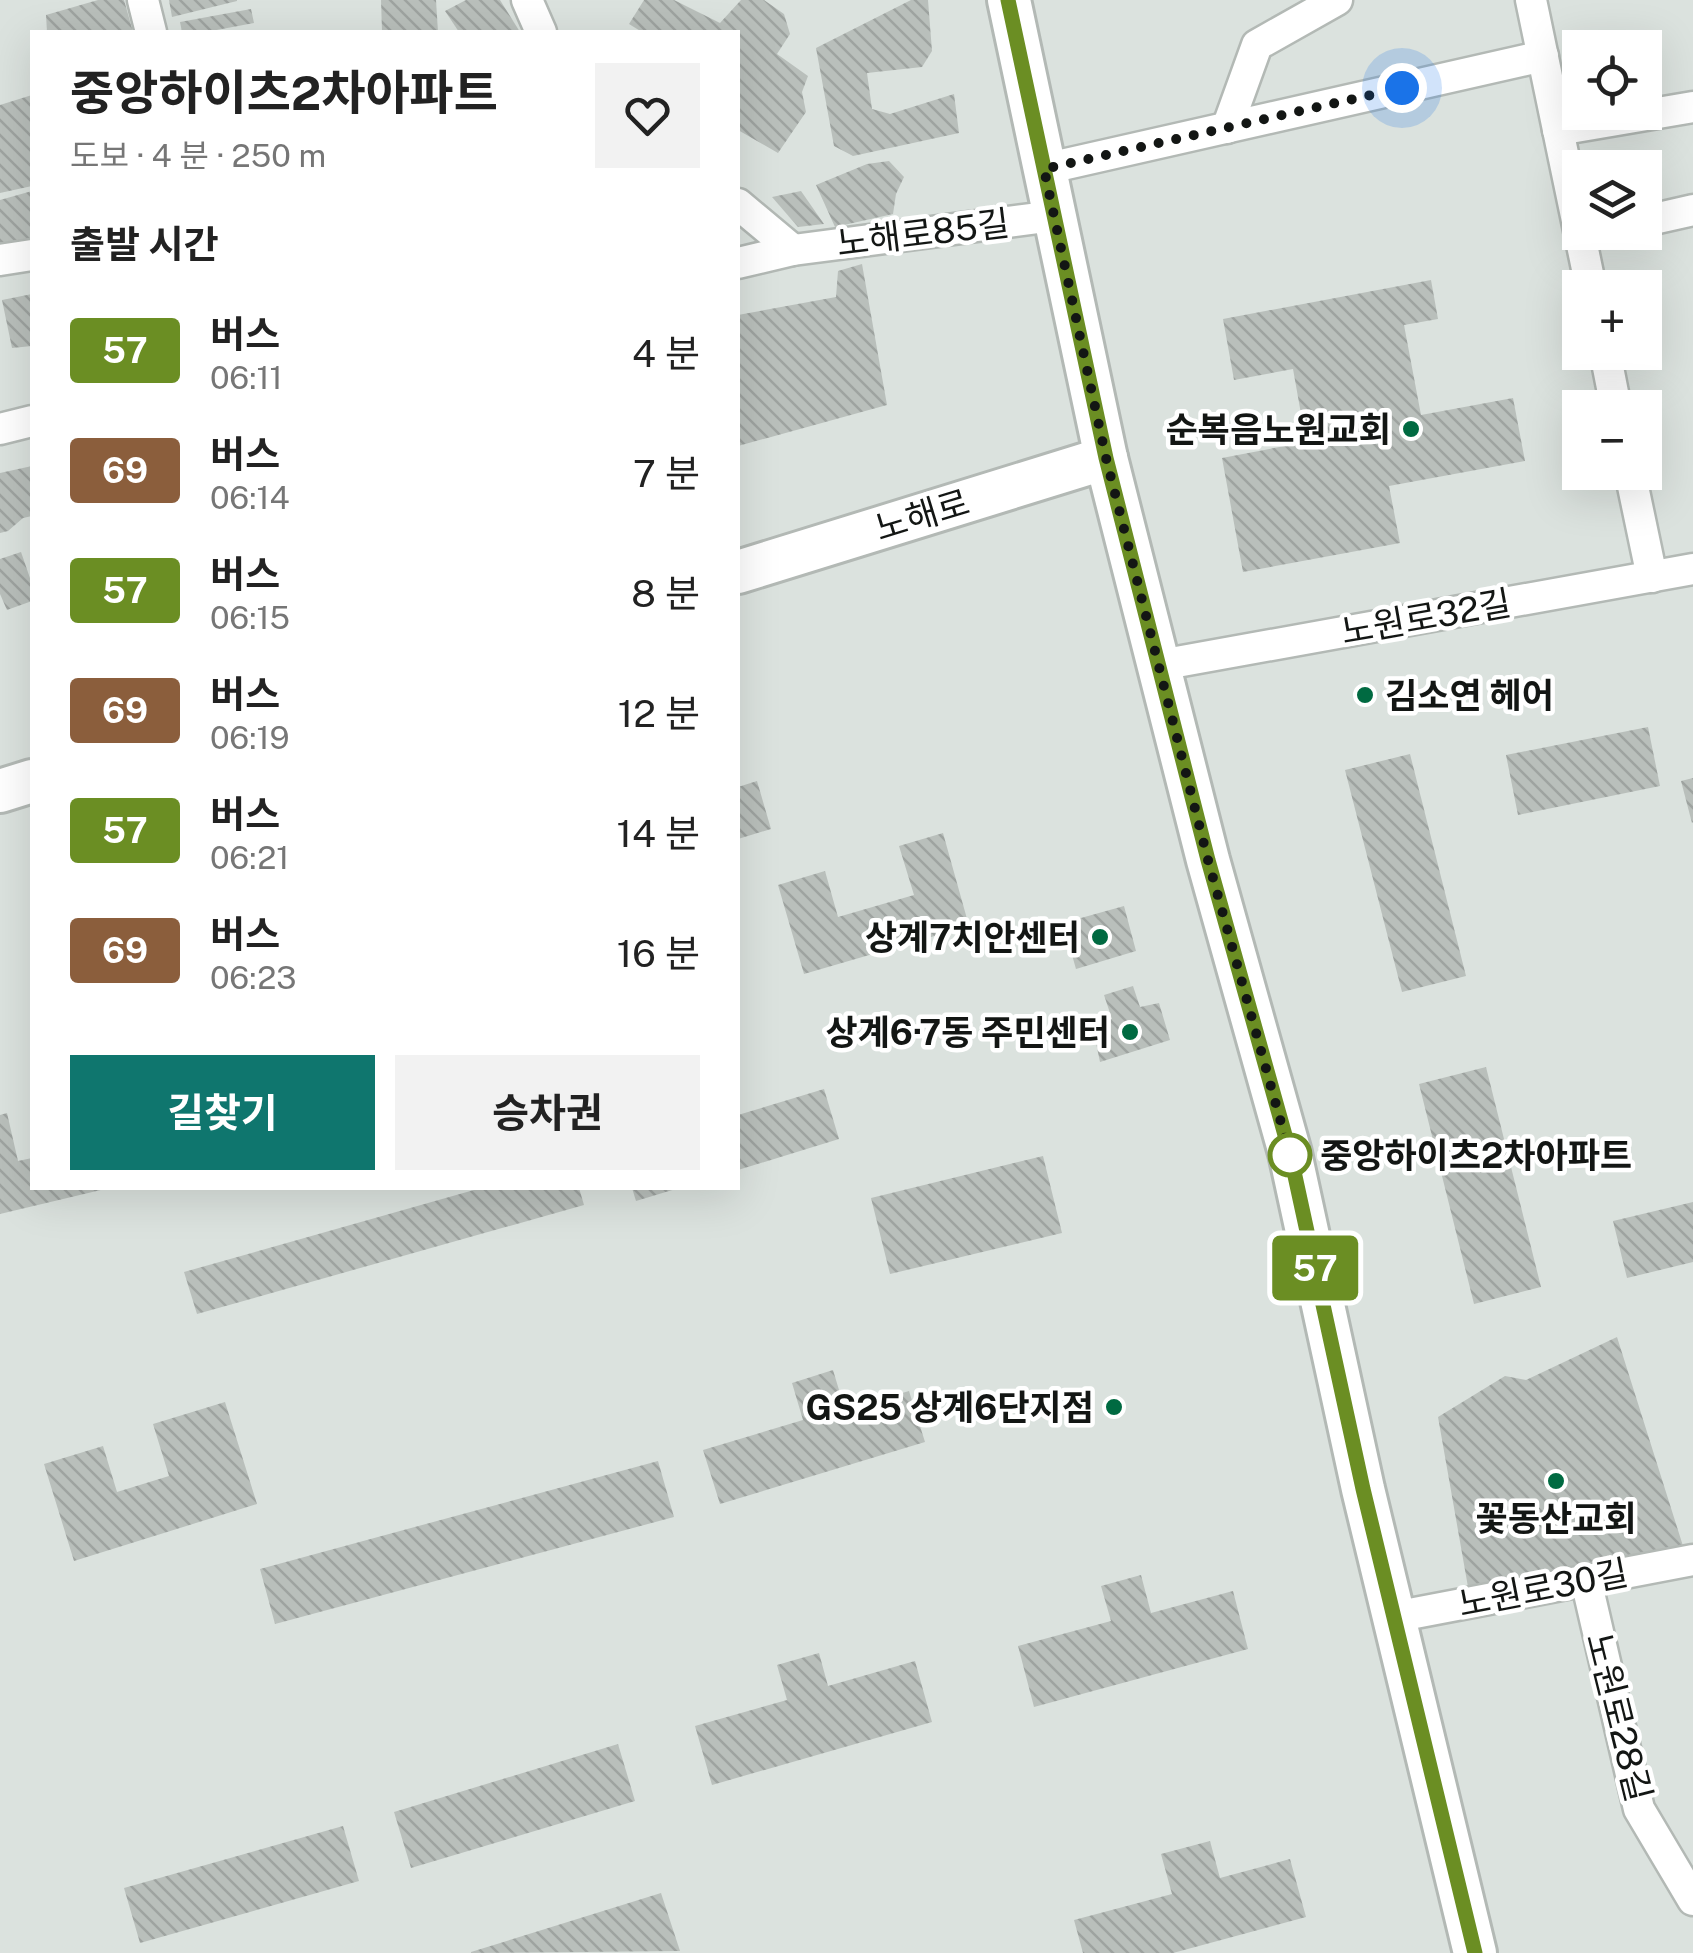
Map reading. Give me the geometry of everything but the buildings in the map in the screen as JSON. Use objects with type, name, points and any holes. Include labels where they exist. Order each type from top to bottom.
[{"type":"main road","points":[[1008,0],[1106,458],[1208,860],[1290,1153],[1394,1617],[1475,1953]]},
{"type":"main road","name":"노해로","points":[[740,571],[1106,458]]},
{"type":"main road","points":[[0,791],[30,782]]},
{"type":"street","points":[[143,0],[150,30]]},
{"type":"street","points":[[527,0],[540,30]]},
{"type":"street","points":[[1227,128],[1256,45],[1337,0]]},
{"type":"street","points":[[1531,0],[1564,150]]},
{"type":"street","points":[[1044,169],[1543,56]]},
{"type":"street","points":[[1558,130],[1693,107]]},
{"type":"street","name":"노해로85길","points":[[740,206],[793,250]]},
{"type":"street","points":[[1662,217],[1693,210]]},
{"type":"street","name":"노해로85길","points":[[740,263],[793,250],[1054,216]]},
{"type":"street","points":[[0,260],[30,255]]},
{"type":"street","points":[[0,430],[30,422]]},
{"type":"street","points":[[1634,490],[1652,577]]},
{"type":"street","name":"노원로32길","points":[[1160,665],[1693,570]]},
{"type":"street","name":"노원로30길","points":[[1394,1617],[1693,1560]]},
{"type":"street","name":"노원로28길","points":[[1586,1580],[1639,1809],[1693,1900]]},
{"type":"bus line","name":"57","points":[[1008,0],[1106,458],[1208,860],[1290,1153],[1363,1489],[1475,1953]]},
{"type":"place","name":"순복음노원교회","points":[[1411,429]]},
{"type":"place","name":"김소연 헤어","points":[[1365,695]]},
{"type":"place","name":"상계7치안센터","points":[[1100,937]]},
{"type":"place","name":"상계6·7동 주민센터","points":[[1130,1032]]},
{"type":"place","name":"중앙하이츠2차아파트","points":[[1290,1155]]},
{"type":"place","name":"GS25 상계6단지점","points":[[1114,1407]]},
{"type":"place","name":"꽃동산교회","points":[[1556,1481]]},
{"type":"route","points":[[1290,1155],[1208,860],[1106,458],[1044,169],[1402,88]]}]
